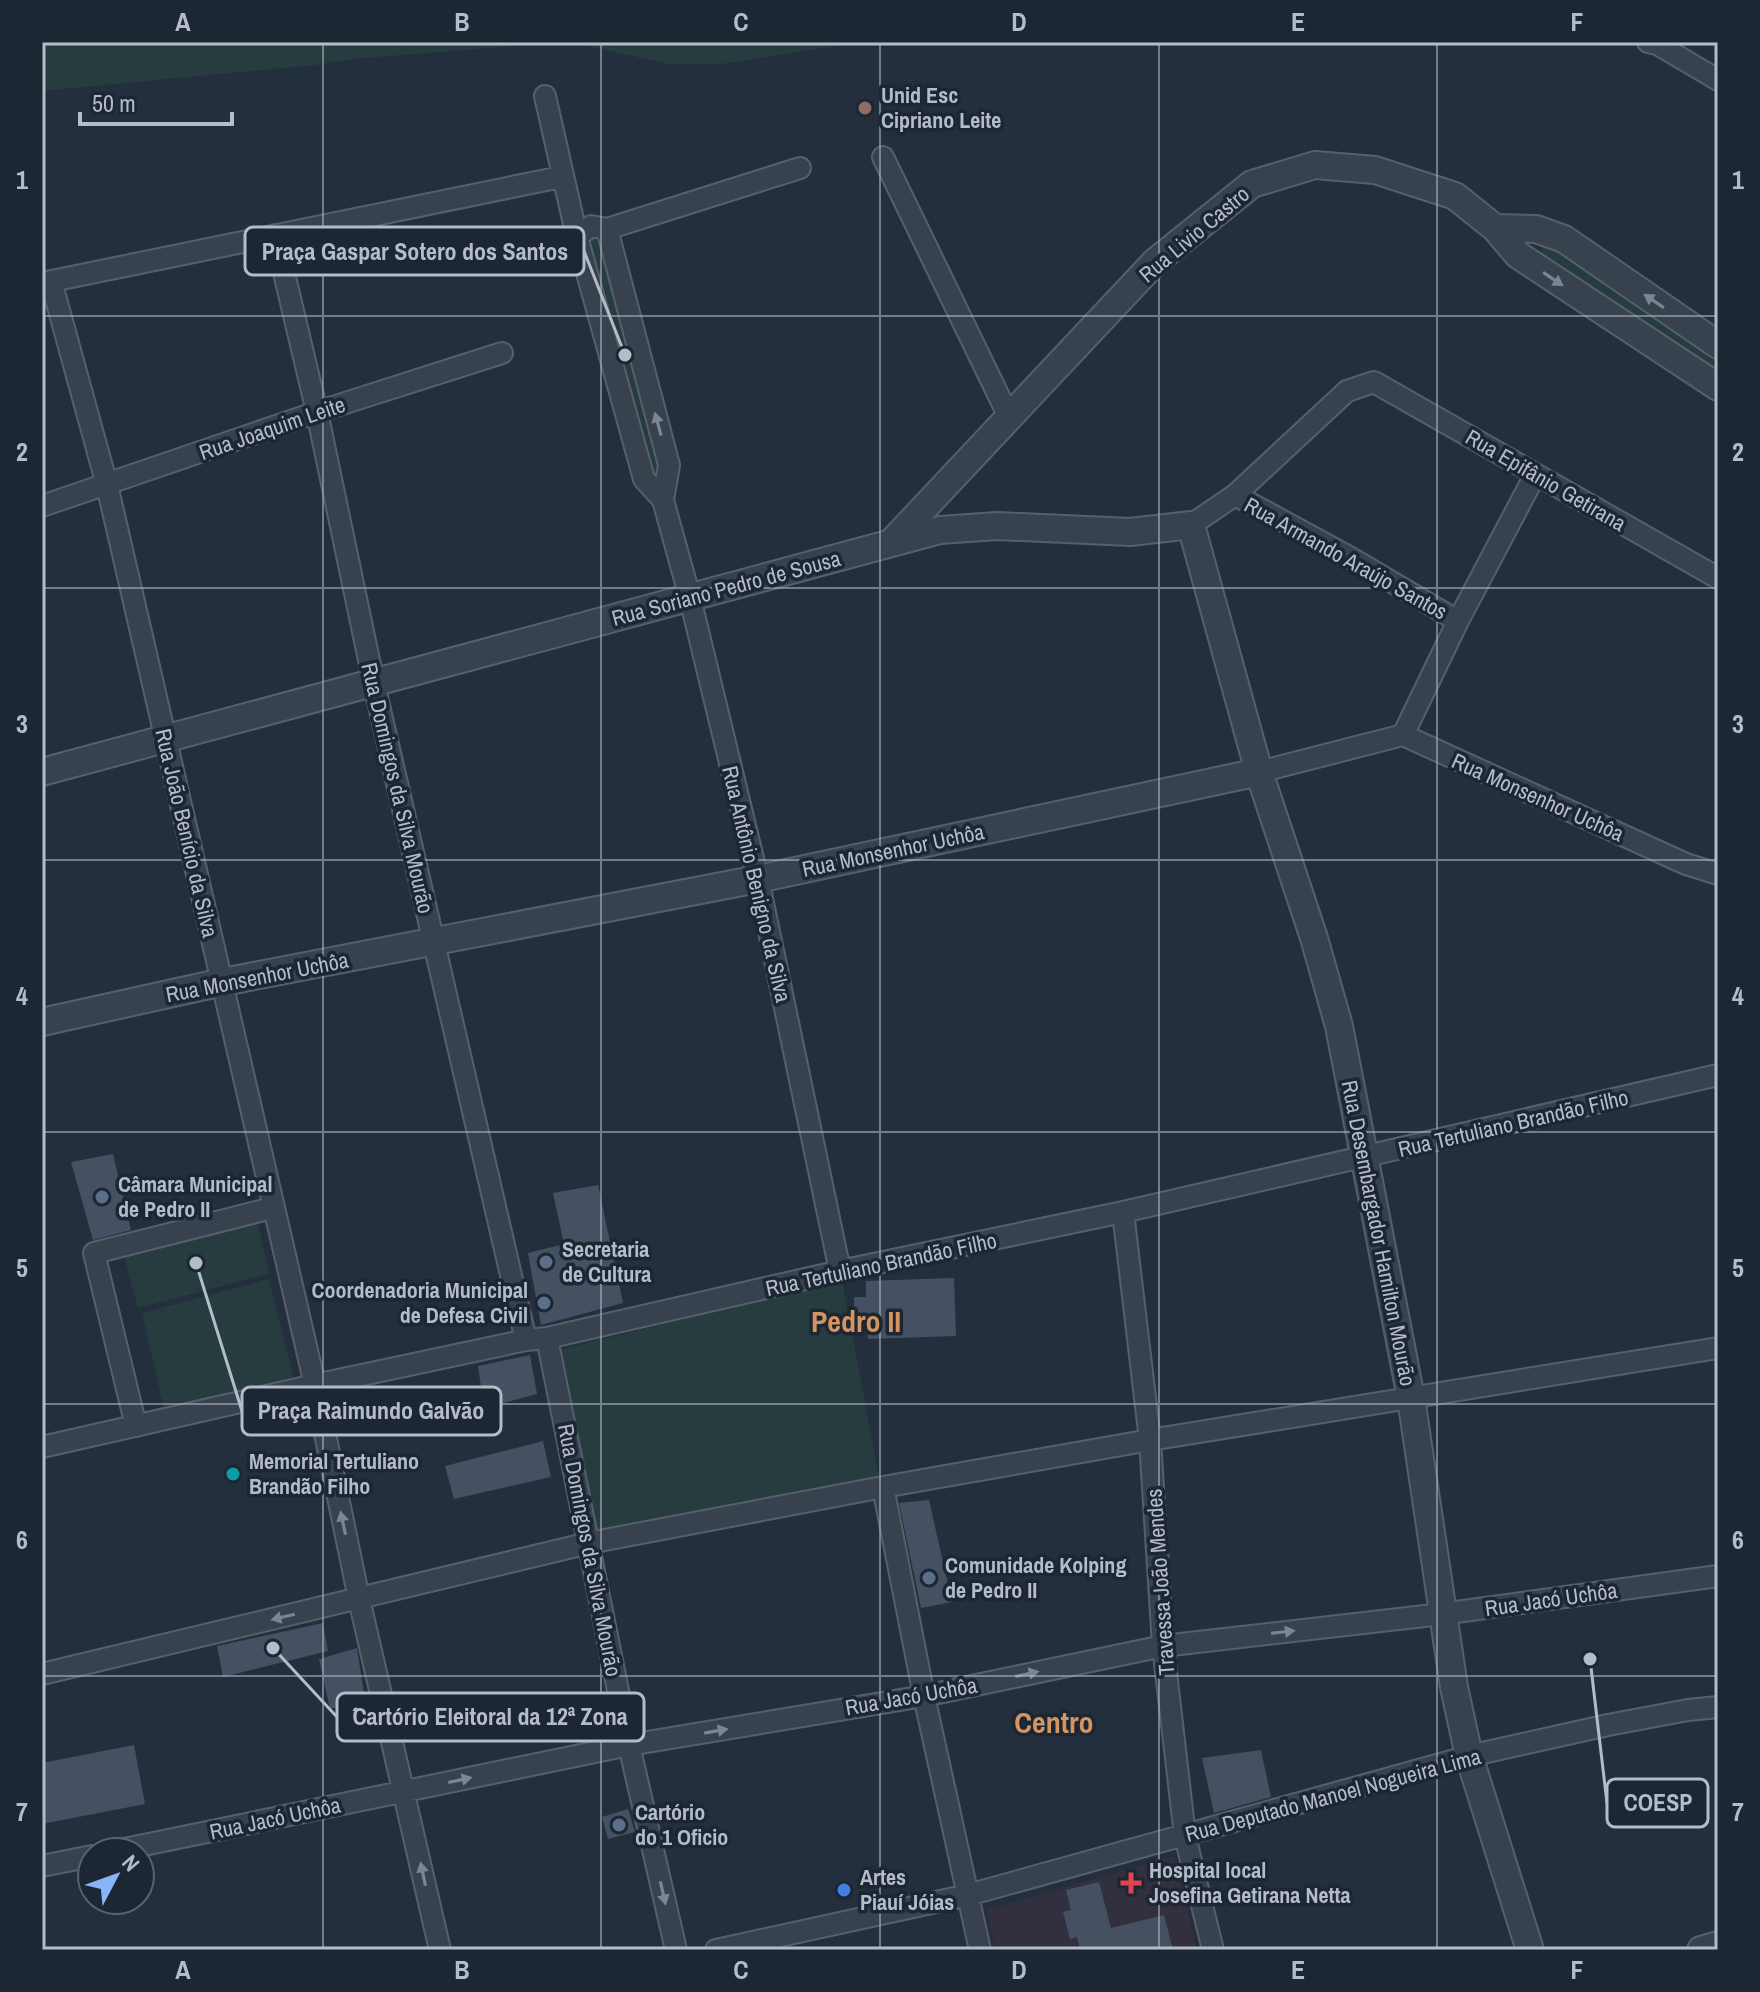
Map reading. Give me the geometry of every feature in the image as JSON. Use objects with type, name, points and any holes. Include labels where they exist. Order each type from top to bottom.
[{"type":"street","points":[[1648,42],[1682,57],[1718,80]]},
{"type":"street","name":"Rua Antônio Benigno da Silva","points":[[545,96],[561,177],[644,479],[663,500]]},
{"type":"street","points":[[883,157],[1010,419]]},
{"type":"street","name":"Rua Livio Castro","points":[[891,543],[1155,262],[1252,184],[1315,165],[1375,170],[1455,196],[1495,228],[1518,255],[1718,387]]},
{"type":"street","points":[[577,237],[591,226],[607,229],[800,168]]},
{"type":"street","points":[[46,282],[561,177]]},
{"type":"street","points":[[1495,228],[1536,229],[1564,239],[1718,345]]},
{"type":"street","name":"Rua Antônio Benigno da Silva","points":[[607,229],[669,465],[663,500],[758,879],[840,1271]]},
{"type":"street","name":"Rua Domingos da Silva Mourão","points":[[275,235],[317,412],[374,684],[526,1340]]},
{"type":"street","name":"Rua João Benício da Silva","points":[[46,282],[107,485],[315,1385],[359,1599],[440,1950]]},
{"type":"street","name":"Rua Joaquim Leite","points":[[42,506],[317,412],[502,353]]},
{"type":"street","name":"Rua Epifânio Getirana","points":[[1374,382],[1718,578]]},
{"type":"street","name":"Rua Soriano Pedro de Sousa","points":[[42,772],[940,530],[983,527],[1130,532],[1191,525],[1235,495],[1347,391],[1374,382]]},
{"type":"street","points":[[1403,735],[1458,621],[1535,475]]},
{"type":"street","name":"Rua Armando Araújo Santos","points":[[1235,495],[1458,621]]},
{"type":"street","name":"Rua Desembargador Hamilton Mourão","points":[[1191,525],[1259,772],[1314,938],[1339,1026],[1411,1398],[1442,1614],[1469,1756],[1530,1950]]},
{"type":"street","name":"Rua Monsenhor Uchôa","points":[[42,1022],[223,982],[758,879],[1259,772],[1403,735],[1686,864],[1718,874]]},
{"type":"street","name":"Rua Tertuliano Brandão Filho","points":[[42,1447],[315,1385],[547,1338],[840,1271],[1123,1212],[1718,1075]]},
{"type":"street","points":[[136,1426],[94,1253],[272,1208]]},
{"type":"street","name":"Travessa João Mendes","points":[[1123,1212],[1150,1440],[1163,1646],[1185,1836],[1213,1950]]},
{"type":"street","name":"Rua Domingos da Silva Mourão","points":[[547,1338],[629,1745],[676,1950]]},
{"type":"street","points":[[42,1674],[589,1543],[1150,1440],[1718,1348]]},
{"type":"street","points":[[883,1487],[924,1696],[980,1950]]},
{"type":"street","name":"Rua Jacó Uchôa","points":[[156,1843],[629,1745],[924,1696],[1163,1646],[1442,1614],[1718,1576]]},
{"type":"street","name":"Rua Deputado Manoel Nogueira Lima","points":[[716,1950],[968,1895],[1469,1756],[1608,1725],[1718,1707]]},
{"type":"street","points":[[42,1866],[76,1859]]},
{"type":"street","points":[[1701,1950],[1718,1945]]},
{"type":"shaded area","name":"Hospital local Josefina Getirana Netta","points":[[1174,1856],[1197,1950],[995,1950],[986,1910]]},
{"type":"green space","points":[[42,42],[563,42],[352,59],[42,91]]},
{"type":"green space","points":[[571,42],[862,42],[721,64],[668,64]]},
{"type":"green space","points":[[605,233],[665,472],[648,478],[584,239]]},
{"type":"green space","points":[[1549,242],[1718,351],[1718,375],[1553,264],[1542,255],[1542,246]]},
{"type":"green space","points":[[257,1220],[269,1274],[138,1308],[123,1253]]},
{"type":"green space","points":[[269,1279],[294,1379],[164,1409],[142,1313]]},
{"type":"green space","points":[[842,1280],[879,1478],[596,1532],[558,1350]]},
{"type":"building","name":"Câmara Municipal de Pedro II","points":[[113,1154],[131,1230],[93,1240],[71,1162]]},
{"type":"building","points":[[598,1185],[623,1303],[541,1325],[528,1253],[564,1244],[553,1193]]},
{"type":"building","points":[[954,1278],[956,1336],[868,1339],[867,1318],[854,1318],[854,1297],[866,1297],[866,1281]]},
{"type":"building","points":[[530,1355],[537,1394],[484,1408],[478,1366]]},
{"type":"building","points":[[543,1441],[551,1477],[454,1499],[445,1466]]},
{"type":"building","name":"Comunidade Kolping de Pedro II","points":[[929,1500],[952,1602],[921,1608],[899,1503]]},
{"type":"building","points":[[323,1623],[328,1651],[223,1677],[217,1646]]},
{"type":"building","points":[[357,1648],[365,1701],[330,1709],[319,1659]]},
{"type":"building","points":[[134,1745],[145,1804],[42,1824],[42,1763]]},
{"type":"building","points":[[1261,1750],[1271,1797],[1214,1813],[1202,1758]]},
{"type":"building","name":"Cartório do 1 Oficio","points":[[628,1809],[635,1832],[608,1839],[602,1817]]},
{"type":"building","points":[[1099,1882],[1111,1928],[1164,1915],[1173,1950],[1080,1950],[1077,1937],[1070,1939],[1063,1912],[1071,1910],[1066,1890]]},
{"type":"place","name":"Unid Esc Cipriano Leite","points":[[865,108]]},
{"type":"place","name":"Praça Gaspar Sotero dos Santos","points":[[625,355]]},
{"type":"place","name":"Câmara Municipal de Pedro II","points":[[102,1197]]},
{"type":"place","name":"Secretaria de Cultura","points":[[546,1262]]},
{"type":"place","name":"Praça Raimundo Galvão","points":[[196,1263]]},
{"type":"place","name":"Coordenadoria Municipal de Defesa Civil","points":[[544,1303]]},
{"type":"place","name":"Memorial Tertuliano Brandão Filho","points":[[233,1474]]},
{"type":"place","name":"Comunidade Kolping de Pedro II","points":[[929,1578]]},
{"type":"place","name":"´Cartório Eleitoral da 12ª Zona","points":[[273,1648]]},
{"type":"place","name":"COESP","points":[[1590,1659]]},
{"type":"place","name":"Cartório do 1 Oficio","points":[[619,1825]]},
{"type":"place","name":"Hospital local Josefina Getirana Netta","points":[[1131,1883]]},
{"type":"place","name":"Artes Piauí Jóias","points":[[844,1890]]},
{"type":"district","name":"Pedro II","points":[[856,1322]]},
{"type":"district","name":"Centro","points":[[1054,1723]]}]
